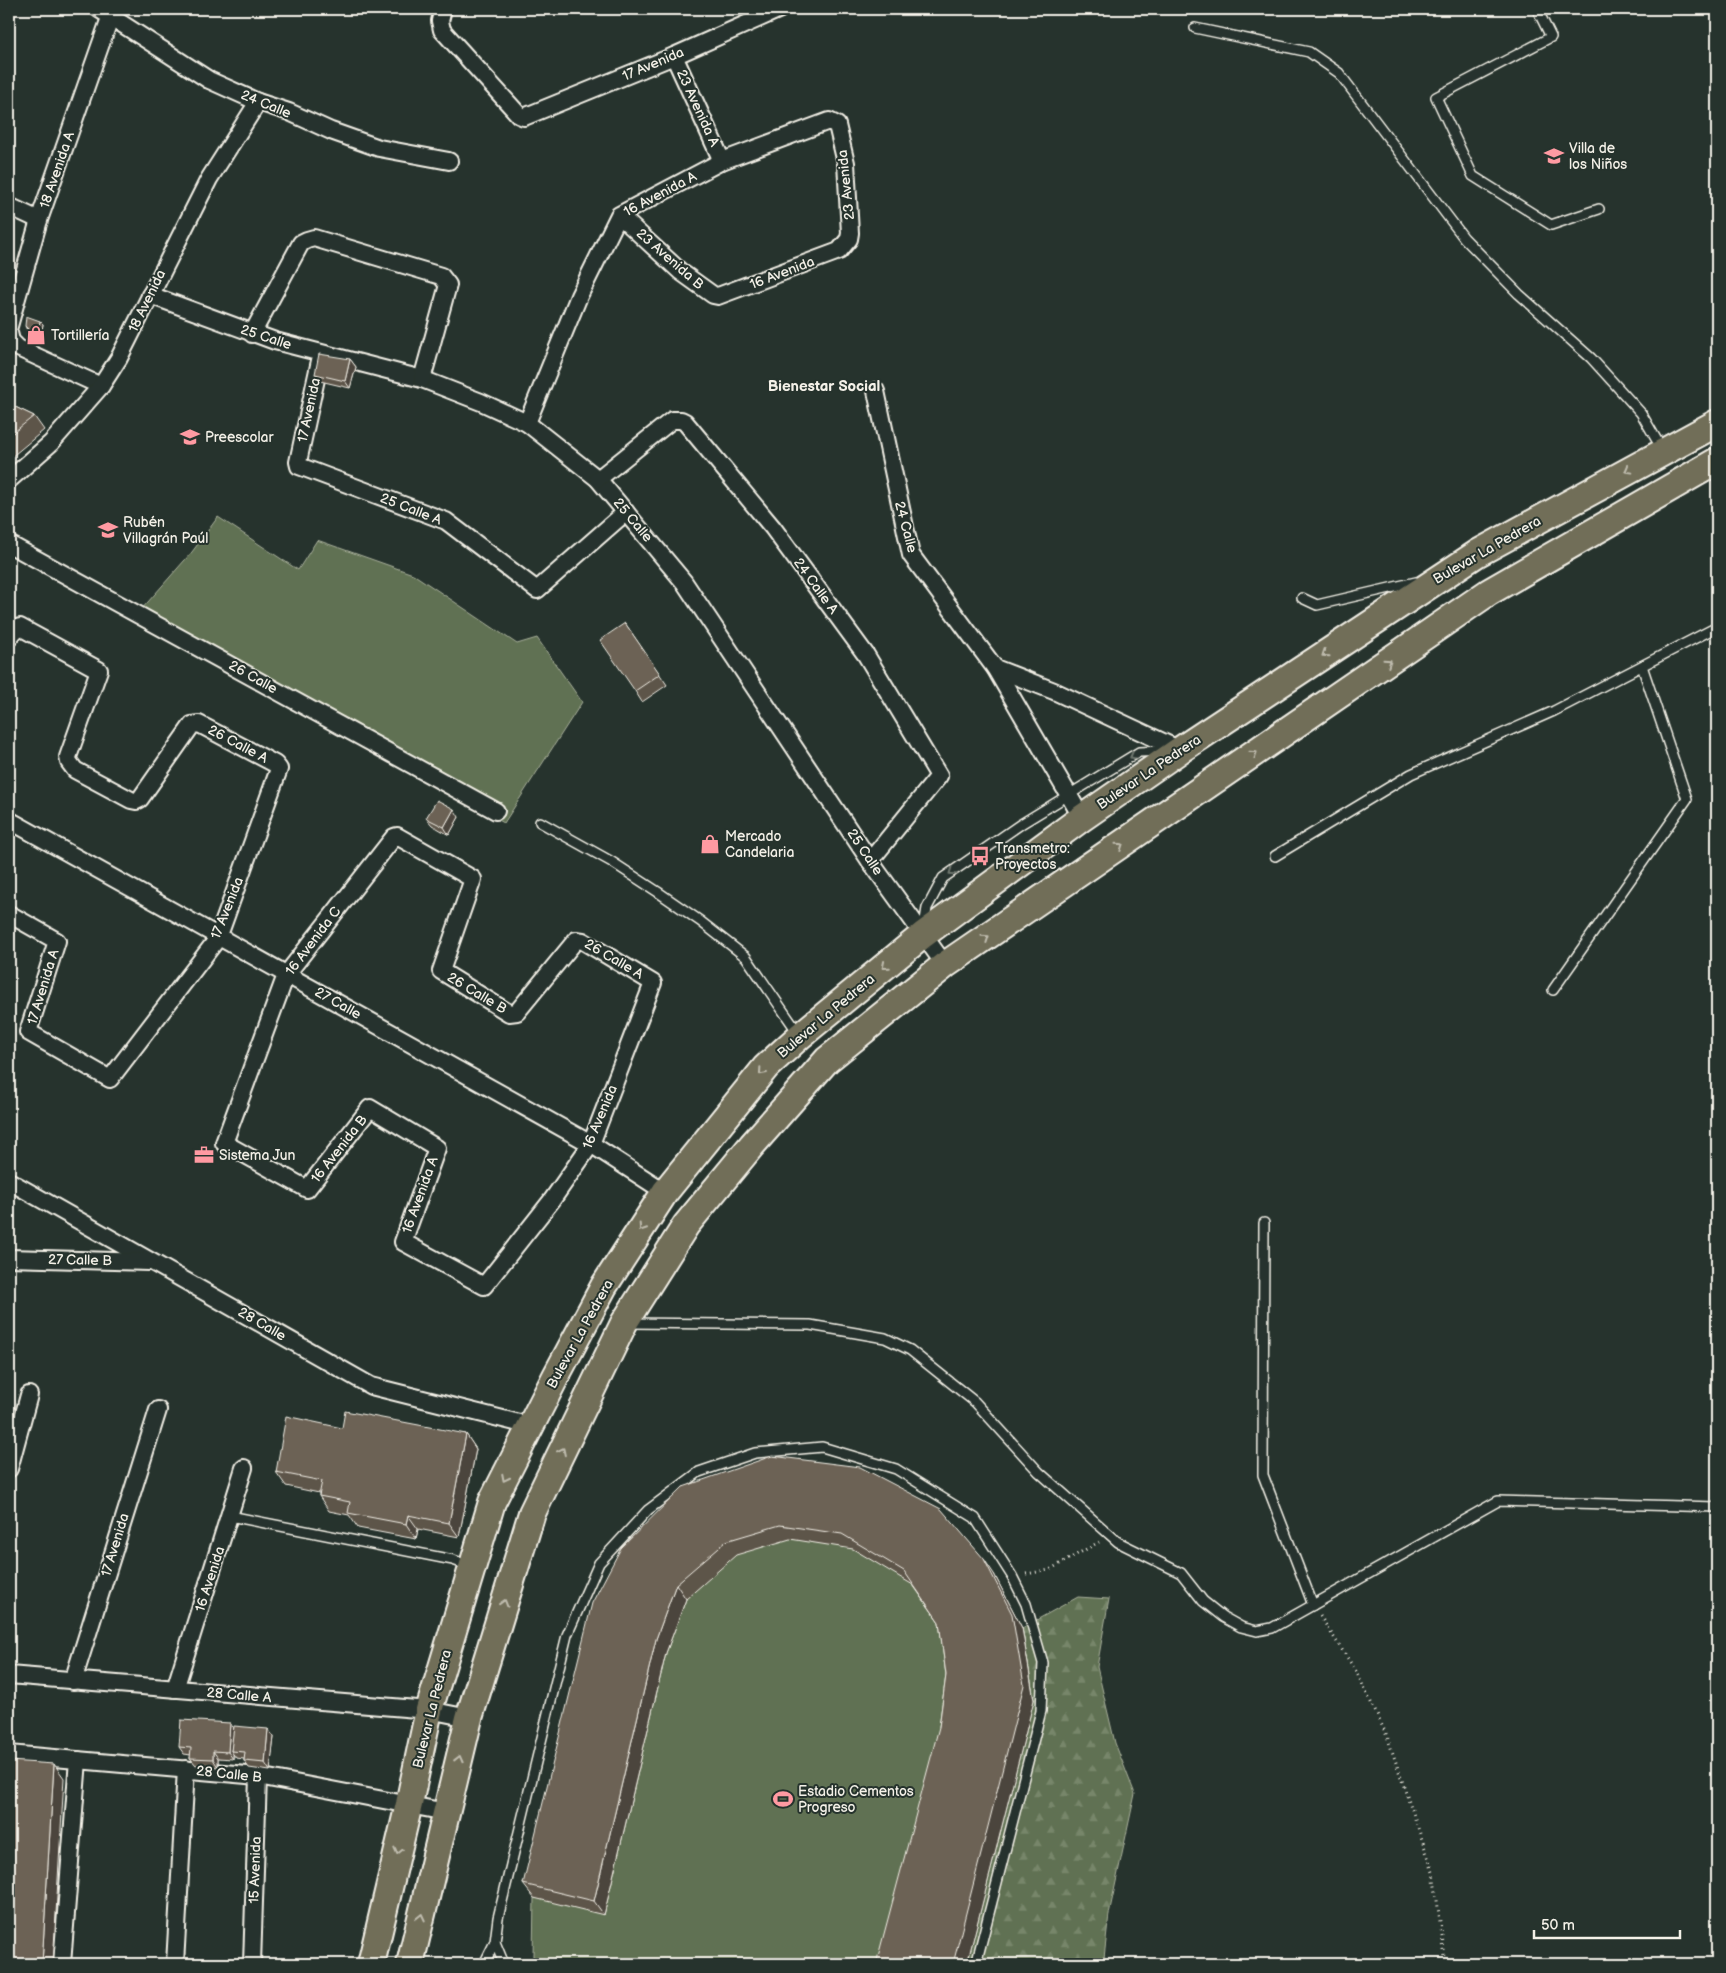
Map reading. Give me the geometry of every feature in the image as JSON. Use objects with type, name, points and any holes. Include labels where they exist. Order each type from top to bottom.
[{"type":"main road","name":"Bulevar La Pedrera","points":[[371,1964],[429,1710],[492,1502],[604,1286],[664,1192],[766,1067],[800,1036],[923,935],[1082,818],[1180,750],[1478,553],[1717,423]]},
{"type":"main road","points":[[410,1964],[469,1718],[532,1513],[624,1323],[686,1225],[752,1144],[827,1060],[945,965],[1488,592],[1717,461]]},
{"type":"street","name":"17 Avenida","points":[[443,9],[440,21],[442,30],[519,115],[524,117],[674,56],[780,9]]},
{"type":"street","name":"24 Calle","points":[[105,12],[209,80],[258,102],[289,112],[331,131],[379,148],[450,161]]},
{"type":"street","name":"18 Avenida A","points":[[9,333],[39,220],[105,12]]},
{"type":"street","name":"23 Avenida A","points":[[674,56],[722,161]]},
{"type":"street","name":"18 Avenida","points":[[9,480],[52,443],[101,386],[119,358],[209,178],[258,102]]},
{"type":"street","name":"16 Avenida A","points":[[527,423],[579,296],[619,215],[722,161],[829,121]]},
{"type":"street","name":"23 Avenida","points":[[829,121],[836,125],[846,163],[849,194],[849,239],[839,250]]},
{"type":"street","points":[[9,206],[39,220]]},
{"type":"street","name":"23 Avenida B","points":[[619,215],[698,285],[713,295],[724,296]]},
{"type":"street","points":[[252,334],[301,243],[314,238],[441,276],[446,280],[448,285],[422,380]]},
{"type":"street","name":"16 Avenida","points":[[724,296],[839,250]]},
{"type":"street","name":"25 Calle","points":[[150,295],[252,334],[422,380],[481,402],[527,423],[598,480],[684,582],[870,860],[945,965]]},
{"type":"street","points":[[9,333],[22,351],[101,386]]},
{"type":"street","name":"17 Avenida","points":[[299,466],[298,462],[321,354]]},
{"type":"street","name":"24 Calle","points":[[876,391],[911,555],[995,668],[1082,818]]},
{"type":"street","name":"24 Calle A","points":[[598,480],[672,420],[676,419],[685,422],[773,528],[866,655],[938,773],[939,779],[870,860]]},
{"type":"street","name":"25 Calle A","points":[[299,466],[446,521],[537,590],[626,512]]},
{"type":"street","name":"26 Calle","points":[[9,544],[496,811]]},
{"type":"street","name":"26 Calle A","points":[[15,632],[99,670],[68,757],[71,766],[76,770],[131,800],[136,801],[140,799],[195,723],[276,764],[279,769]]},
{"type":"street","points":[[995,668],[1054,691],[1180,750]]},
{"type":"street","name":"17 Avenida","points":[[28,1032],[110,1079],[218,938],[279,769]]},
{"type":"street","name":"27 Calle","points":[[9,820],[591,1144],[664,1192]]},
{"type":"street","name":"16 Avenida C","points":[[307,1189],[224,1143],[286,975],[394,836],[400,837],[473,879],[441,971]]},
{"type":"street","name":"17 Avenida A","points":[[9,914],[57,941],[28,1032]]},
{"type":"street","name":"26 Calle A","points":[[513,1014],[517,1012],[576,940],[583,941],[652,980]]},
{"type":"street","name":"26 Calle B","points":[[441,971],[513,1014]]},
{"type":"street","name":"16 Avenida","points":[[403,1242],[484,1286],[552,1200],[591,1144],[652,985],[652,980]]},
{"type":"street","name":"16 Avenida A","points":[[370,1108],[437,1148],[403,1242]]},
{"type":"street","name":"16 Avenida B","points":[[307,1189],[370,1108]]},
{"type":"street","name":"28 Calle","points":[[9,1181],[371,1386],[531,1426]]},
{"type":"street","name":"27 Calle B","points":[[9,1258],[152,1262]]},
{"type":"street","points":[[9,1469],[29,1394]]},
{"type":"street","name":"17 Avenida","points":[[73,1681],[158,1410]]},
{"type":"street","name":"16 Avenida","points":[[175,1689],[244,1468]]},
{"type":"street","name":"28 Calle A","points":[[9,1675],[429,1710],[469,1718]]},
{"type":"street","name":"28 Calle B","points":[[9,1754],[258,1776],[446,1812]]},
{"type":"street","points":[[62,1964],[78,1760]]},
{"type":"street","points":[[175,1964],[186,1769]]},
{"type":"street","name":"15 Avenida","points":[[252,1964],[258,1776]]},
{"type":"lane","points":[[1537,9],[1551,37],[1436,97],[1473,176],[1551,224],[1599,209]]},
{"type":"lane","points":[[1195,28],[1309,52],[1338,73],[1464,238],[1519,294],[1591,358],[1641,413],[1663,451]]},
{"type":"lane","points":[[1302,598],[1317,605],[1440,577]]},
{"type":"lane","points":[[1275,856],[1411,774],[1554,711],[1717,627]]},
{"type":"lane","points":[[1553,990],[1687,799],[1642,666]]},
{"type":"lane","points":[[923,935],[927,908],[944,878],[1068,794],[1139,752],[1180,750]]},
{"type":"lane","points":[[540,822],[612,862],[658,892],[700,920],[746,957],[800,1036]]},
{"type":"lane","points":[[1264,1223],[1263,1475],[1313,1606]]},
{"type":"lane","points":[[624,1323],[810,1325],[885,1338],[910,1350],[975,1402],[1039,1472],[1118,1542],[1181,1573],[1203,1601],[1223,1617],[1241,1627],[1257,1631],[1272,1628],[1313,1606],[1498,1500],[1717,1507]]},
{"type":"lane","points":[[484,1964],[495,1942],[501,1909],[567,1635],[599,1563],[648,1510],[699,1472],[756,1453],[822,1447],[896,1469],[975,1518],[1012,1576],[1026,1604],[1043,1664],[1041,1711],[976,1964]]},
{"type":"lane","points":[[230,1516],[453,1560],[472,1566]]},
{"type":"lane","points":[[495,1942],[504,1964]]},
{"type":"path","points":[[1012,1576],[1048,1570],[1110,1535]]},
{"type":"path","points":[[1313,1606],[1356,1671],[1387,1736],[1433,1872],[1446,1964]]},
{"type":"green space","points":[[218,517],[298,570],[317,540],[413,574],[517,644],[537,638],[582,702],[504,823],[133,619],[192,552]]},
{"type":"green space","name":"Estadio Cementos Progreso","points":[[782,1471],[1022,1628],[1034,1700],[967,1964],[536,1964],[533,1956],[534,1898],[603,1618]]},
{"type":"green space","points":[[1078,1597],[1109,1599],[1097,1667],[1115,1743],[1135,1794],[1109,1914],[1104,1958],[1112,1964],[967,1964],[1034,1700],[1022,1628]]},
{"type":"building","name":"Tortillería","points":[[26,316],[40,321],[37,338],[25,326]]},
{"type":"building","points":[[319,354],[350,359],[345,381],[315,374]]},
{"type":"building","points":[[9,404],[34,416],[9,436]]},
{"type":"building","points":[[625,623],[660,674],[635,691],[600,640]]},
{"type":"building","points":[[437,800],[454,809],[444,827],[426,818]]},
{"type":"building","points":[[345,1411],[466,1434],[449,1523],[408,1515],[406,1524],[348,1513],[350,1502],[319,1496],[322,1481],[276,1472],[286,1416],[342,1428]]},
{"type":"building","points":[[772,1456],[860,1467],[941,1509],[984,1559],[1012,1614],[1024,1685],[953,1964],[876,1964],[939,1727],[946,1675],[939,1622],[904,1571],[842,1534],[780,1525],[726,1541],[676,1584],[656,1639],[594,1901],[523,1884],[592,1603],[621,1548],[683,1487]]},
{"type":"building","points":[[181,1720],[230,1723],[228,1752],[213,1751],[213,1759],[190,1758],[191,1748],[179,1747]]},
{"type":"building","points":[[234,1726],[268,1729],[265,1763],[244,1761],[245,1752],[231,1751]]},
{"type":"building","points":[[9,1761],[54,1764],[42,1964],[9,1964]]},
{"type":"place","name":"Villa de los Niños","points":[[1554,156]]},
{"type":"place","name":"Tortillería","points":[[36,335]]},
{"type":"place","name":"Preescolar","points":[[190,437]]},
{"type":"place","name":"Rubén Villagrán Paúl","points":[[108,530]]},
{"type":"place","name":"Mercado Candelaria","points":[[710,844]]},
{"type":"place","name":"Transmetro: Proyectos","points":[[980,856]]},
{"type":"place","name":"Sistema Jun","points":[[204,1155]]},
{"type":"place","name":"Estadio Cementos Progreso","points":[[783,1799]]},
{"type":"district","name":"Bienestar Social","points":[[824,386]]}]
